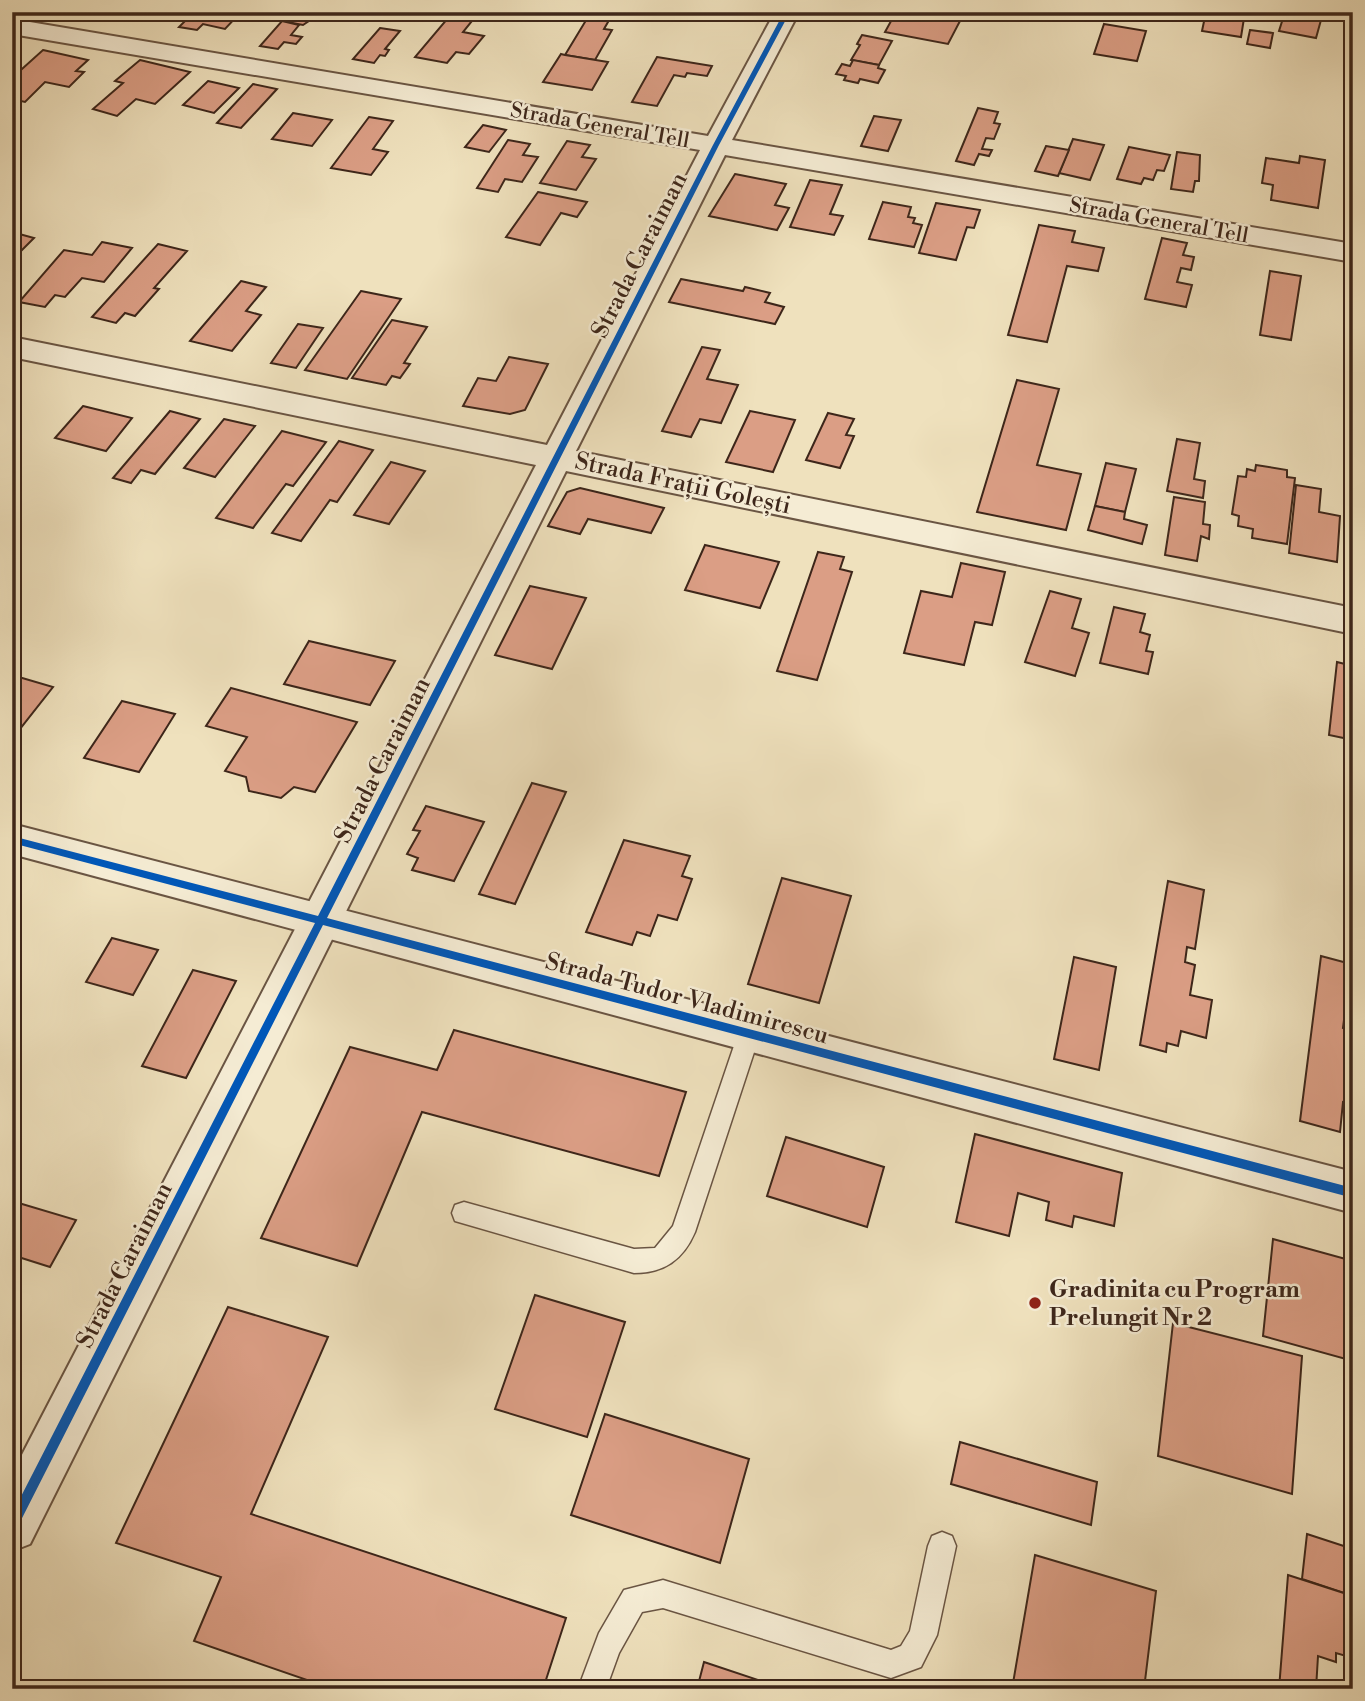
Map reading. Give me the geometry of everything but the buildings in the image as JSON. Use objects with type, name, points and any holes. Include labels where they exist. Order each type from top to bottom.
[{"type":"street","name":"Strada Caraiman","points":[[12,1526],[786,12]]},
{"type":"street","name":"Strada General Tell","points":[[12,26],[1353,253]]},
{"type":"street","name":"Strada Frații Golești","points":[[12,347],[1353,621]]},
{"type":"street","name":"Strada Tudor Vladimirescu","points":[[12,839],[1353,1193]]},
{"type":"lane","points":[[464,1213],[634,1261],[654,1262],[668,1254],[682,1232],[749,1034]]},
{"type":"lane","points":[[592,1689],[601,1658],[617,1624],[634,1600],[663,1594],[891,1664],[911,1657],[923,1635],[942,1546]]},
{"type":"cycle path","points":[[12,1526],[716,145],[787,12]]},
{"type":"cycle path","points":[[12,839],[1353,1193]]},
{"type":"place","name":"Gradinita cu Program Prelungit Nr 2","points":[[1035,1303]]}]
